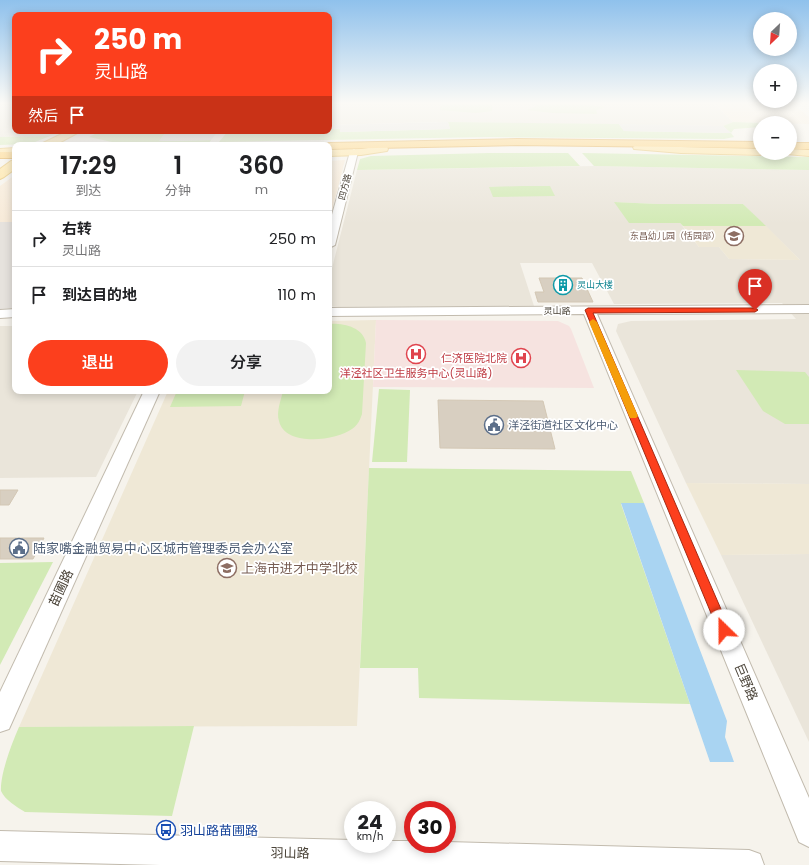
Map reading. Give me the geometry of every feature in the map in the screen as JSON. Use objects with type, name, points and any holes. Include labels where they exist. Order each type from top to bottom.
[{"type":"highway","points":[[332,146],[453,143]]},
{"type":"highway","points":[[572,143],[753,149]]},
{"type":"highway","points":[[332,151],[499,146],[638,145]]},
{"type":"highway","points":[[693,146],[753,145]]},
{"type":"highway","points":[[797,147],[809,148]]},
{"type":"highway","points":[[797,149],[809,148]]},
{"type":"highway","points":[[0,156],[12,155]]},
{"type":"highway","points":[[0,159],[12,158]]},
{"type":"main road","points":[[638,145],[653,143]]},
{"type":"main road","points":[[638,145],[681,150],[753,152]]},
{"type":"main road","points":[[332,151],[354,152],[383,149]]},
{"type":"main road","points":[[0,152],[12,151]]},
{"type":"main road","points":[[797,152],[809,153]]},
{"type":"main road","points":[[0,163],[12,163]]},
{"type":"main road","points":[[0,174],[12,165]]},
{"type":"main road","points":[[0,182],[12,174]]},
{"type":"street","name":"四方路","points":[[332,234],[354,152]]},
{"type":"street","name":"灵山路","points":[[332,312],[809,309]]},
{"type":"street","name":"巨野路","points":[[588,310],[809,832]]},
{"type":"street","points":[[0,314],[12,313]]},
{"type":"street","name":"苗圃路","points":[[0,720],[151,394]]},
{"type":"street","name":"羽山路","points":[[0,846],[749,865]]},
{"type":"shaded area","points":[[345,160],[332,210],[332,161]]},
{"type":"shaded area","points":[[594,166],[809,170],[809,484],[686,483],[616,331],[618,324],[631,321],[796,319],[782,303],[614,304],[592,263],[520,263],[534,306],[338,307],[332,306],[332,268],[357,170]],"holes":[[[614,202],[657,204],[743,204],[800,260],[729,259],[719,247],[699,247],[680,223]]]},
{"type":"shaded area","points":[[12,177],[12,222],[0,222],[0,186]]},
{"type":"shaded area","points":[[0,222],[12,222],[12,308],[0,309]]},
{"type":"shaded area","name":"东昌幼儿园（恬园部）","points":[[683,226],[766,226],[800,260],[729,259],[719,247],[699,247]]},
{"type":"shaded area","name":"上海市进才中学北校","points":[[376,320],[357,726],[19,727],[167,394],[332,394],[332,321]]},
{"type":"shaded area","points":[[376,320],[558,321],[569,326],[571,329],[594,388],[373,387]]},
{"type":"shaded area","points":[[0,326],[12,326],[12,394],[137,394],[96,477],[0,478]]},
{"type":"shaded area","points":[[686,483],[809,484],[809,554],[721,555]]},
{"type":"shaded area","points":[[809,554],[809,742],[721,555]]},
{"type":"green space","points":[[0,143],[12,143],[12,145],[0,145]]},
{"type":"green space","points":[[489,153],[568,153],[580,166],[357,170],[360,159],[371,156]]},
{"type":"green space","points":[[582,153],[753,156],[753,160],[797,160],[797,157],[809,157],[809,170],[594,166]]},
{"type":"green space","points":[[550,186],[555,196],[493,197],[489,187]]},
{"type":"green space","points":[[614,202],[657,204],[743,204],[766,226],[683,226],[680,223],[629,223]]},
{"type":"green space","points":[[332,324],[346,325],[361,333],[366,343],[362,414],[356,426],[345,433],[323,439],[301,438],[291,435],[283,429],[279,421],[278,410],[282,394],[332,394]]},
{"type":"green space","points":[[736,370],[805,372],[809,377],[809,424],[785,424],[763,411]]},
{"type":"green space","points":[[379,389],[410,390],[407,462],[372,462]]},
{"type":"green space","points":[[176,394],[244,394],[241,406],[170,407]]},
{"type":"green space","points":[[369,468],[631,471],[644,503],[621,504],[690,704],[419,698],[418,668],[360,668]]},
{"type":"green space","points":[[53,562],[0,665],[0,563]]},
{"type":"green space","points":[[194,726],[172,816],[25,812],[8,800],[1,791],[4,767],[19,727]]},
{"type":"water","points":[[621,503],[644,503],[727,721],[725,737],[734,762],[710,762]]},
{"type":"building","name":"灵山大楼","points":[[539,278],[582,278],[593,302],[538,302],[535,292],[544,292]]},
{"type":"building","name":"洋泾街道社区文化中心","points":[[438,400],[543,401],[555,449],[440,448]]},
{"type":"building","points":[[0,490],[18,490],[9,505],[0,505]]},
{"type":"building","name":"陆家嘴金融贸易中心区城市管理委员会办公室","points":[[0,538],[44,538],[33,559],[0,559]]},
{"type":"slow traffic","points":[[593,322],[633,416]]},
{"type":"place","name":"东昌幼儿园（恬园部）","points":[[734,236]]},
{"type":"place","name":"灵山大楼","points":[[563,285]]},
{"type":"place","name":"洋泾社区卫生服务中心(灵山路)","points":[[416,354]]},
{"type":"place","name":"仁济医院北院","points":[[521,358]]},
{"type":"place","name":"洋泾街道社区文化中心","points":[[494,425]]},
{"type":"place","name":"陆家嘴金融贸易中心区城市管理委员会办公室","points":[[19,548]]},
{"type":"place","name":"上海市进才中学北校","points":[[227,568]]},
{"type":"place","name":"羽山路苗圃路","points":[[166,830]]},
{"type":"route","points":[[724,630],[588,310],[755,310]]}]
